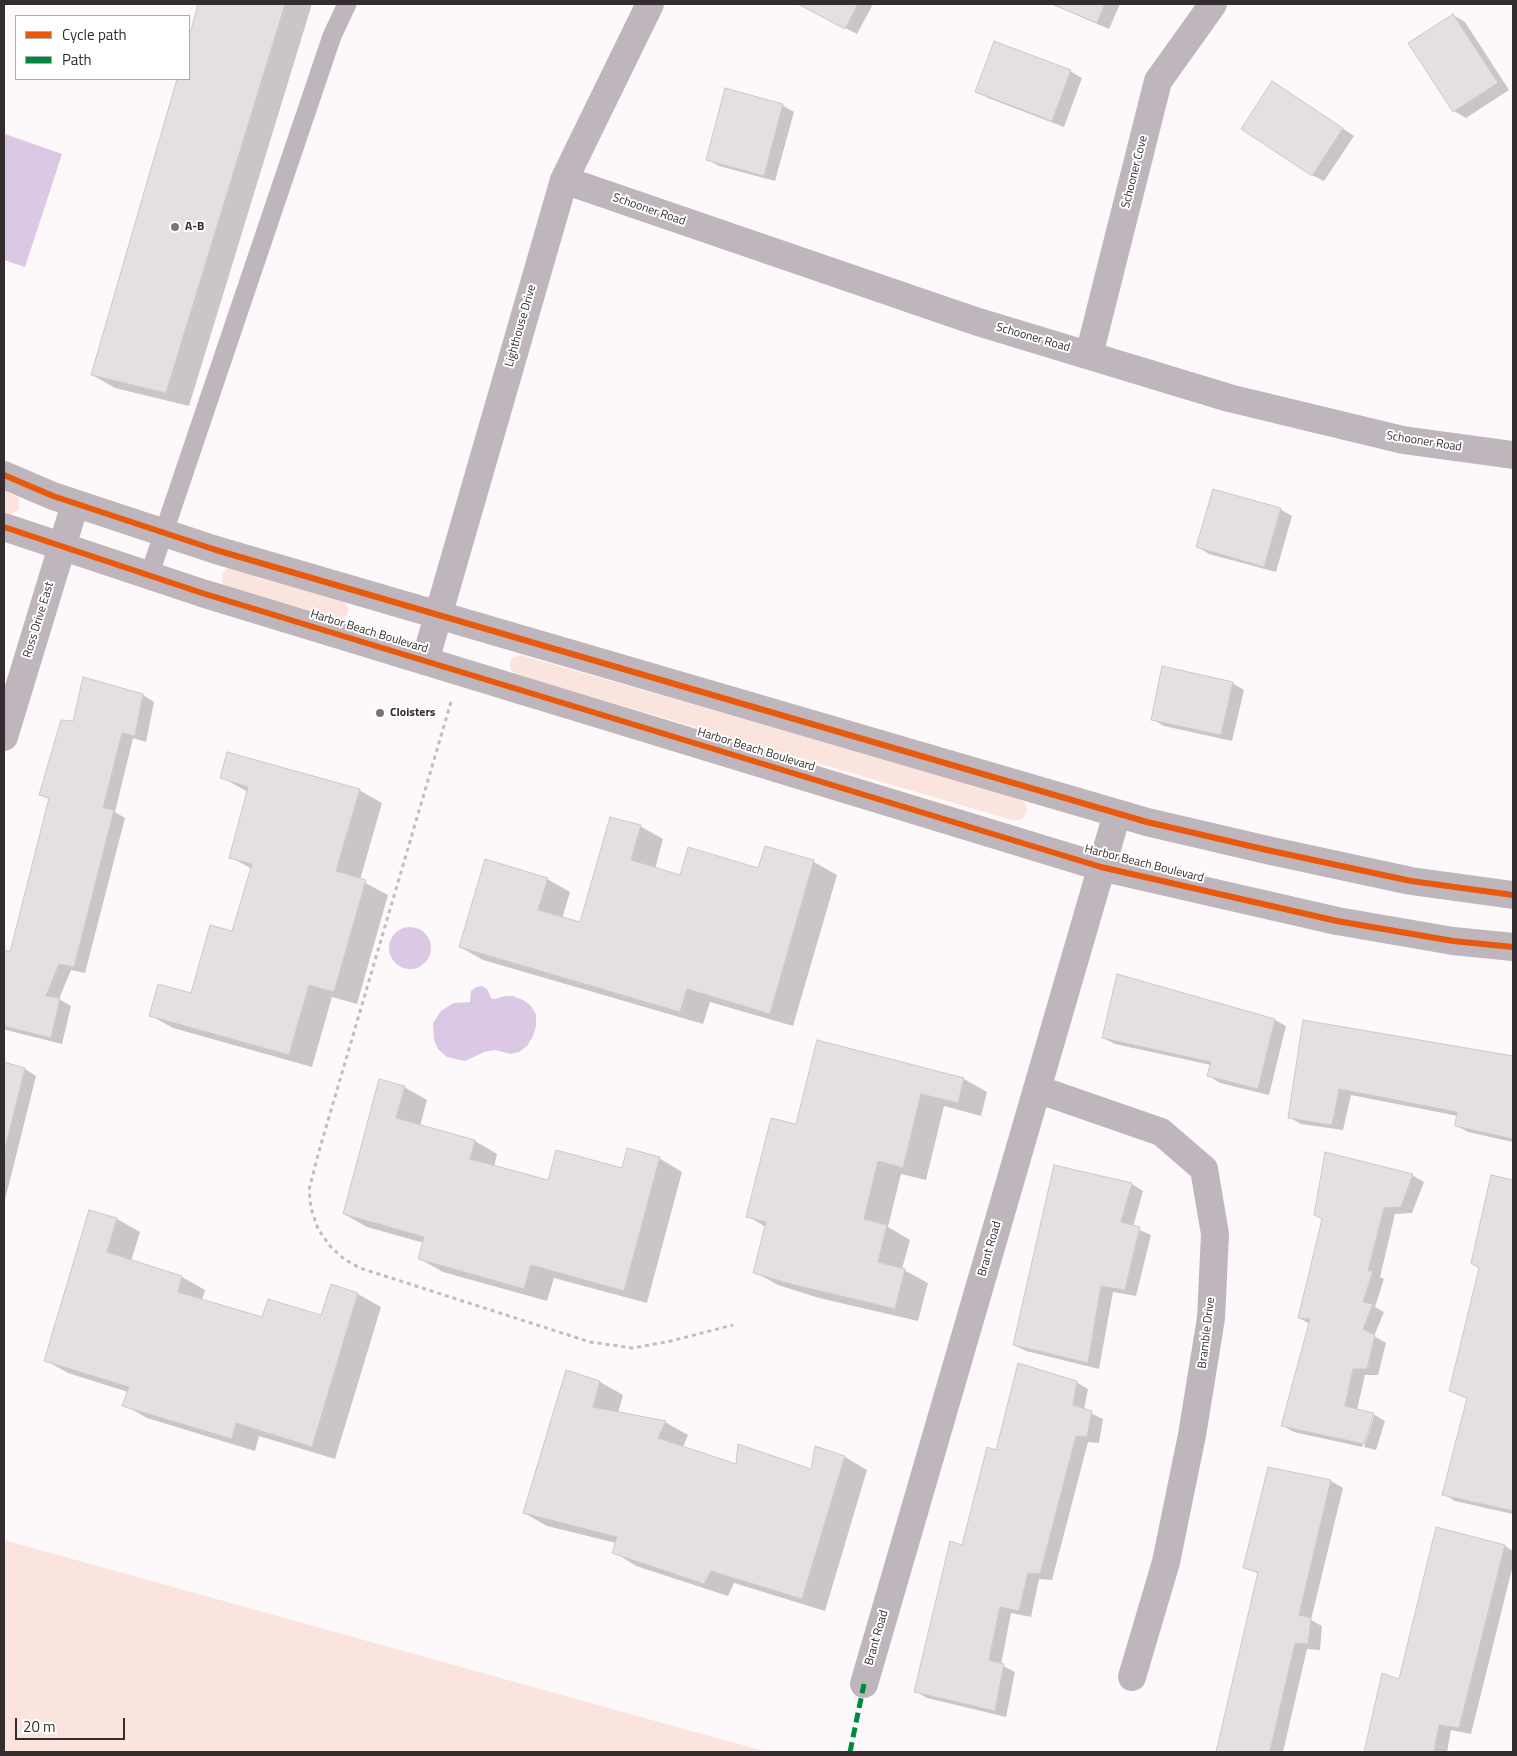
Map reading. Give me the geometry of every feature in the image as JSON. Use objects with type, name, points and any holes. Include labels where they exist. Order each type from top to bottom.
[{"type":"street","name":"Lighthouse Drive","points":[[425,661],[564,180],[650,4]]},
{"type":"street","name":"Schooner Cove","points":[[1088,355],[1158,80],[1213,4]]},
{"type":"street","name":"Schooner Road","points":[[564,180],[975,322],[1229,398],[1393,437],[1513,455]]},
{"type":"street","points":[[4,476],[75,504],[164,533],[1117,814],[1258,848],[1411,881],[1513,895]]},
{"type":"street","name":"Ross Drive East","points":[[4,737],[75,504]]},
{"type":"street","name":"Harbor Beach Boulevard","points":[[4,527],[202,593],[1101,867],[1337,921],[1453,941],[1513,947]]},
{"type":"street","name":"Brant Road","points":[[864,1684],[1117,814]]},
{"type":"street","name":"Bramble Drive","points":[[1037,1089],[1161,1132],[1204,1169],[1214,1225],[1211,1318],[1192,1435],[1166,1562],[1132,1677]]},
{"type":"lane","points":[[149,576],[332,36],[347,4]]},
{"type":"path","points":[[460,671],[317,1158],[309,1190],[311,1208],[318,1229],[330,1246],[344,1259],[360,1268],[590,1342],[633,1348],[671,1342],[733,1325]]},
{"type":"shaded area","points":[[5,134],[62,154],[25,267],[4,260]]},
{"type":"shaded area","points":[[4,490],[19,498],[19,509],[12,514],[4,513]]},
{"type":"shaded area","points":[[230,568],[343,601],[348,607],[348,613],[339,622],[223,587],[222,576],[226,569]]},
{"type":"shaded area","points":[[520,655],[1017,797],[1025,803],[1027,811],[1020,820],[1012,820],[531,679],[511,670],[511,659]]},
{"type":"shaded area","points":[[410,927],[425,933],[431,948],[425,963],[410,969],[395,963],[389,948],[395,933]]},
{"type":"shaded area","points":[[482,986],[487,989],[491,998],[513,996],[531,1006],[536,1014],[536,1026],[533,1036],[527,1046],[519,1052],[511,1054],[495,1050],[484,1052],[465,1061],[447,1057],[438,1049],[434,1040],[433,1023],[441,1011],[454,1003],[470,1002],[471,991],[476,987]]},
{"type":"shaded area","points":[[4,1540],[767,1752],[4,1752]]},
{"type":"building","name":"A-B","points":[[198,4],[285,4],[166,393],[91,375],[177,80],[190,80],[190,33]]},
{"type":"building","points":[[798,4],[858,4],[845,29]]},
{"type":"building","points":[[1052,4],[1105,4],[1097,23]]},
{"type":"building","points":[[1453,14],[1498,83],[1453,112],[1408,43]]},
{"type":"building","points":[[994,41],[1071,70],[1052,121],[975,92]]},
{"type":"building","points":[[1272,81],[1343,128],[1312,176],[1241,129]]},
{"type":"building","points":[[725,88],[783,104],[764,176],[706,160]]},
{"type":"building","points":[[1213,489],[1281,508],[1264,567],[1196,547]]},
{"type":"building","points":[[1162,666],[1233,682],[1221,735],[1151,720]]},
{"type":"building","points":[[83,677],[143,694],[135,736],[122,733],[103,808],[114,810],[74,967],[59,964],[46,996],[60,998],[51,1038],[4,1026],[4,950],[10,952],[49,798],[39,795],[61,720],[73,721]]},
{"type":"building","points":[[227,752],[360,789],[336,871],[366,880],[334,992],[309,985],[289,1055],[149,1016],[158,984],[191,993],[210,925],[232,931],[252,864],[229,858],[248,787],[220,778]]},
{"type":"building","points":[[610,817],[641,825],[631,860],[680,875],[688,847],[758,868],[765,846],[814,860],[770,1014],[687,989],[680,1012],[459,947],[485,859],[548,878],[538,910],[580,922]]},
{"type":"building","points":[[1117,974],[1275,1019],[1258,1089],[1207,1076],[1211,1062],[1102,1038]]},
{"type":"building","points":[[1303,1020],[1513,1056],[1513,1139],[1455,1126],[1457,1112],[1339,1089],[1332,1125],[1288,1118]]},
{"type":"building","points":[[817,1040],[964,1078],[958,1103],[921,1094],[903,1168],[878,1161],[864,1219],[887,1225],[878,1262],[905,1269],[895,1309],[753,1273],[766,1222],[746,1217],[771,1118],[796,1124]]},
{"type":"building","points":[[4,1062],[25,1068],[4,1153]]},
{"type":"building","points":[[379,1079],[405,1086],[396,1118],[475,1140],[470,1159],[548,1180],[556,1150],[622,1168],[627,1148],[660,1157],[624,1291],[531,1265],[524,1289],[418,1259],[424,1237],[343,1214]]},
{"type":"building","points":[[1325,1152],[1413,1174],[1401,1207],[1384,1208],[1368,1271],[1373,1271],[1363,1302],[1373,1304],[1363,1329],[1375,1335],[1367,1369],[1353,1369],[1345,1406],[1374,1413],[1364,1444],[1281,1426],[1310,1319],[1298,1318],[1322,1219],[1314,1215]]},
{"type":"building","points":[[1054,1165],[1132,1183],[1121,1222],[1140,1227],[1125,1290],[1101,1286],[1088,1363],[1013,1345]]},
{"type":"building","points":[[1491,1175],[1513,1180],[1513,1511],[1442,1495],[1467,1398],[1449,1391],[1479,1268],[1471,1263]]},
{"type":"building","points":[[89,1210],[117,1218],[107,1252],[182,1276],[178,1292],[262,1317],[268,1299],[321,1315],[331,1284],[358,1293],[312,1447],[236,1423],[232,1439],[122,1406],[129,1387],[44,1361]]},
{"type":"building","points":[[1018,1363],[1077,1381],[1073,1405],[1092,1411],[1087,1437],[1076,1436],[1040,1574],[1028,1573],[1019,1611],[1000,1607],[989,1660],[1004,1664],[995,1711],[914,1692],[950,1541],[962,1545],[987,1447],[996,1450]]},
{"type":"building","points":[[566,1370],[600,1381],[593,1407],[666,1421],[658,1438],[736,1464],[738,1444],[811,1469],[815,1446],[845,1456],[802,1599],[711,1571],[704,1584],[612,1553],[617,1537],[523,1513]]},
{"type":"building","points":[[1268,1467],[1331,1480],[1299,1615],[1311,1618],[1308,1644],[1295,1643],[1270,1751],[1282,1752],[1216,1752],[1258,1572],[1243,1568]]},
{"type":"building","points":[[1436,1527],[1505,1545],[1459,1728],[1439,1725],[1434,1752],[1364,1752],[1382,1673],[1399,1679]]},
{"type":"marked path","points":[[850,1752],[864,1684]]},
{"type":"cycle path","points":[[4,475],[53,496],[216,550],[1147,822],[1411,881],[1513,895]]},
{"type":"cycle path","points":[[4,527],[202,593],[1101,867],[1337,921],[1453,941],[1513,947]]},
{"type":"place","name":"A-B","points":[[175,227]]},
{"type":"place","name":"Cloisters","points":[[380,713]]}]
